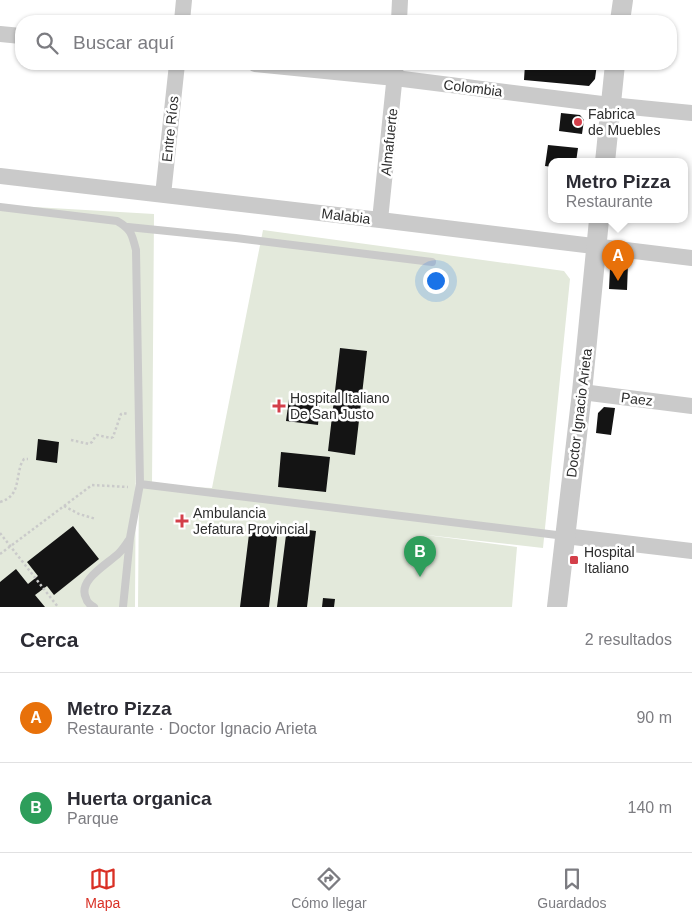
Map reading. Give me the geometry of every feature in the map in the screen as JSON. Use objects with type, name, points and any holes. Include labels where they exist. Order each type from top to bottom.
[{"type":"street","points":[[183,15],[184,0]]},
{"type":"street","points":[[399,15],[400,0]]},
{"type":"street","points":[[621,15],[623,0]]},
{"type":"street","points":[[0,34],[15,35]]},
{"type":"street","name":"Entre Ríos","points":[[163,195],[176,70]]},
{"type":"street","name":"Colombia","points":[[376,70],[396,71],[610,104],[692,113]]},
{"type":"street","points":[[605,158],[614,70]]},
{"type":"street","name":"Almafuerte","points":[[380,220],[396,71]]},
{"type":"street","name":"Malabia","points":[[0,176],[692,258]]},
{"type":"street","name":"Doctor Ignacio Arieta","points":[[557,607],[582,392],[599,223]]},
{"type":"street","name":"Paez","points":[[582,392],[692,406]]},
{"type":"street","points":[[565,536],[692,551]]},
{"type":"lane","points":[[0,207],[117,220],[128,227],[432,262]]},
{"type":"lane","points":[[121,607],[139,486],[136,250],[128,227]]},
{"type":"lane","points":[[139,486],[565,536]]},
{"type":"lane","points":[[94,607],[86,601],[84,585],[98,570],[119,553],[130,538]]},
{"type":"path","points":[[71,440],[89,444],[97,435],[111,438],[122,413],[138,415]]},
{"type":"path","points":[[0,502],[8,500],[14,492],[22,462],[24,459],[28,459]]},
{"type":"path","points":[[0,554],[92,485],[139,486]]},
{"type":"path","points":[[64,506],[79,514],[96,519]]},
{"type":"path","points":[[0,534],[58,607]]},
{"type":"shaded area","name":"Hospital Italiano De San Justo","points":[[0,205],[154,214],[152,485],[212,488],[263,230],[564,271],[570,279],[543,548],[418,534],[517,547],[512,607],[138,607],[137,266],[135,607],[0,607]]},
{"type":"building","points":[[525,70],[596,70],[595,79],[589,86],[524,80]]},
{"type":"building","points":[[561,113],[580,115],[584,120],[582,134],[559,131]]},
{"type":"building","points":[[548,145],[578,148],[577,158],[548,158],[548,166],[545,166]]},
{"type":"building","points":[[616,264],[628,264],[627,290],[609,289],[610,268]]},
{"type":"building","points":[[340,348],[367,351],[355,455],[328,451]]},
{"type":"building","points":[[289,399],[320,402],[318,425],[286,421]]},
{"type":"building","points":[[604,407],[615,408],[611,435],[596,433],[598,413]]},
{"type":"building","points":[[38,439],[59,442],[57,463],[36,460]]},
{"type":"building","points":[[281,452],[330,457],[326,492],[278,487]]},
{"type":"building","points":[[73,526],[99,559],[54,595],[47,586],[35,595],[45,607],[0,607],[0,582],[16,569],[28,584],[38,576],[27,562]]},
{"type":"building","points":[[250,526],[278,529],[269,607],[240,607]]},
{"type":"building","points":[[287,527],[316,531],[307,607],[277,607]]},
{"type":"building","points":[[323,598],[335,599],[334,607],[322,607]]},
{"type":"place","name":"Fabrica de Muebles","points":[[578,122]]},
{"type":"place","name":"Metro Pizza","points":[[618,281]]},
{"type":"place","name":"Hospital Italiano De San Justo","points":[[279,406]]},
{"type":"place","name":"Ambulancia Jefatura Provincial","points":[[182,521]]},
{"type":"place","name":"Hospital Italiano","points":[[574,560]]},
{"type":"place","name":"Huerta organica","points":[[420,577]]}]
